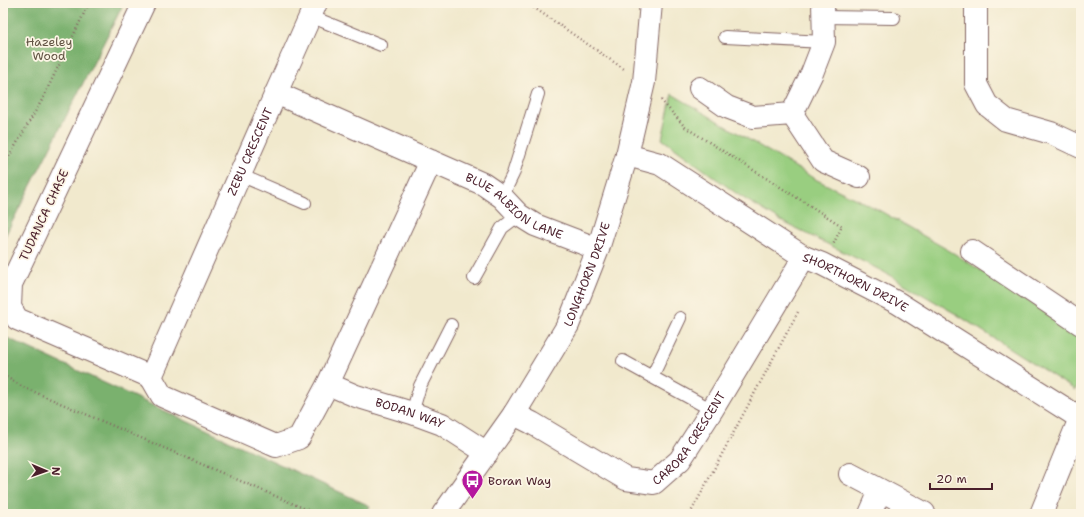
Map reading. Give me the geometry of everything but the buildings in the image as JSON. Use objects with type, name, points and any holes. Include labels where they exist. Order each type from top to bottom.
[{"type":"street","name":"TUDANCA CHASE","points":[[144,3],[11,284],[10,307],[17,319],[150,378]]},
{"type":"street","name":"LONGHORN DRIVE","points":[[443,514],[514,414],[568,325],[598,249],[627,155],[644,82],[651,3]]},
{"type":"street","points":[[976,3],[976,84],[986,105],[1006,120],[1051,132],[1081,147]]},
{"type":"street","points":[[276,93],[313,9]]},
{"type":"street","points":[[792,114],[812,73],[824,42],[823,10]]},
{"type":"street","points":[[700,88],[727,107],[753,117],[792,114]]},
{"type":"street","name":"ZEBU CRESCENT","points":[[150,378],[276,93],[431,161]]},
{"type":"street","points":[[792,114],[823,160],[859,177]]},
{"type":"street","name":"SHORTHORN DRIVE","points":[[627,155],[660,164],[804,257],[822,264],[898,304],[1080,417]]},
{"type":"street","points":[[150,378],[162,396],[276,446],[299,438],[328,384],[431,161]]},
{"type":"street","name":"BLUE ALBION LANE","points":[[431,161],[483,184],[502,197],[519,215],[535,225],[598,249]]},
{"type":"street","points":[[972,251],[1081,324]]},
{"type":"street","name":"CARORA CRESCENT","points":[[514,414],[626,479],[654,483],[680,460],[712,410],[804,257]]},
{"type":"street","name":"BODAN WAY","points":[[328,384],[356,396],[412,412],[442,424],[487,453]]},
{"type":"street","points":[[1041,514],[1080,417]]},
{"type":"street","points":[[850,474],[924,513]]},
{"type":"street","points":[[870,514],[880,491]]},
{"type":"lane","points":[[313,9],[381,45]]},
{"type":"lane","points":[[823,10],[894,18]]},
{"type":"lane","points":[[725,37],[824,42]]},
{"type":"lane","points":[[502,197],[514,174],[538,94]]},
{"type":"lane","points":[[240,175],[305,202]]},
{"type":"lane","points":[[474,278],[502,228],[519,215]]},
{"type":"lane","points":[[652,377],[680,318]]},
{"type":"lane","points":[[412,412],[420,386],[451,326]]},
{"type":"lane","points":[[623,361],[712,410]]},
{"type":"path","points":[[3,167],[42,100],[90,3]]},
{"type":"path","points":[[527,3],[644,82],[685,127],[842,226],[832,247]]},
{"type":"path","points":[[690,514],[800,310]]},
{"type":"path","points":[[3,375],[23,387],[302,508],[320,514]]},
{"type":"green space","name":"Hazeley Wood","points":[[3,3],[124,3],[3,240]]},
{"type":"green space","points":[[672,94],[817,180],[877,209],[955,254],[1081,335],[1081,381],[1075,390],[956,314],[882,271],[783,222],[740,196],[662,139]]},
{"type":"green space","points":[[3,336],[370,506],[366,514],[3,514]]},
{"type":"place","name":"Boran Way","points":[[473,500]]}]
